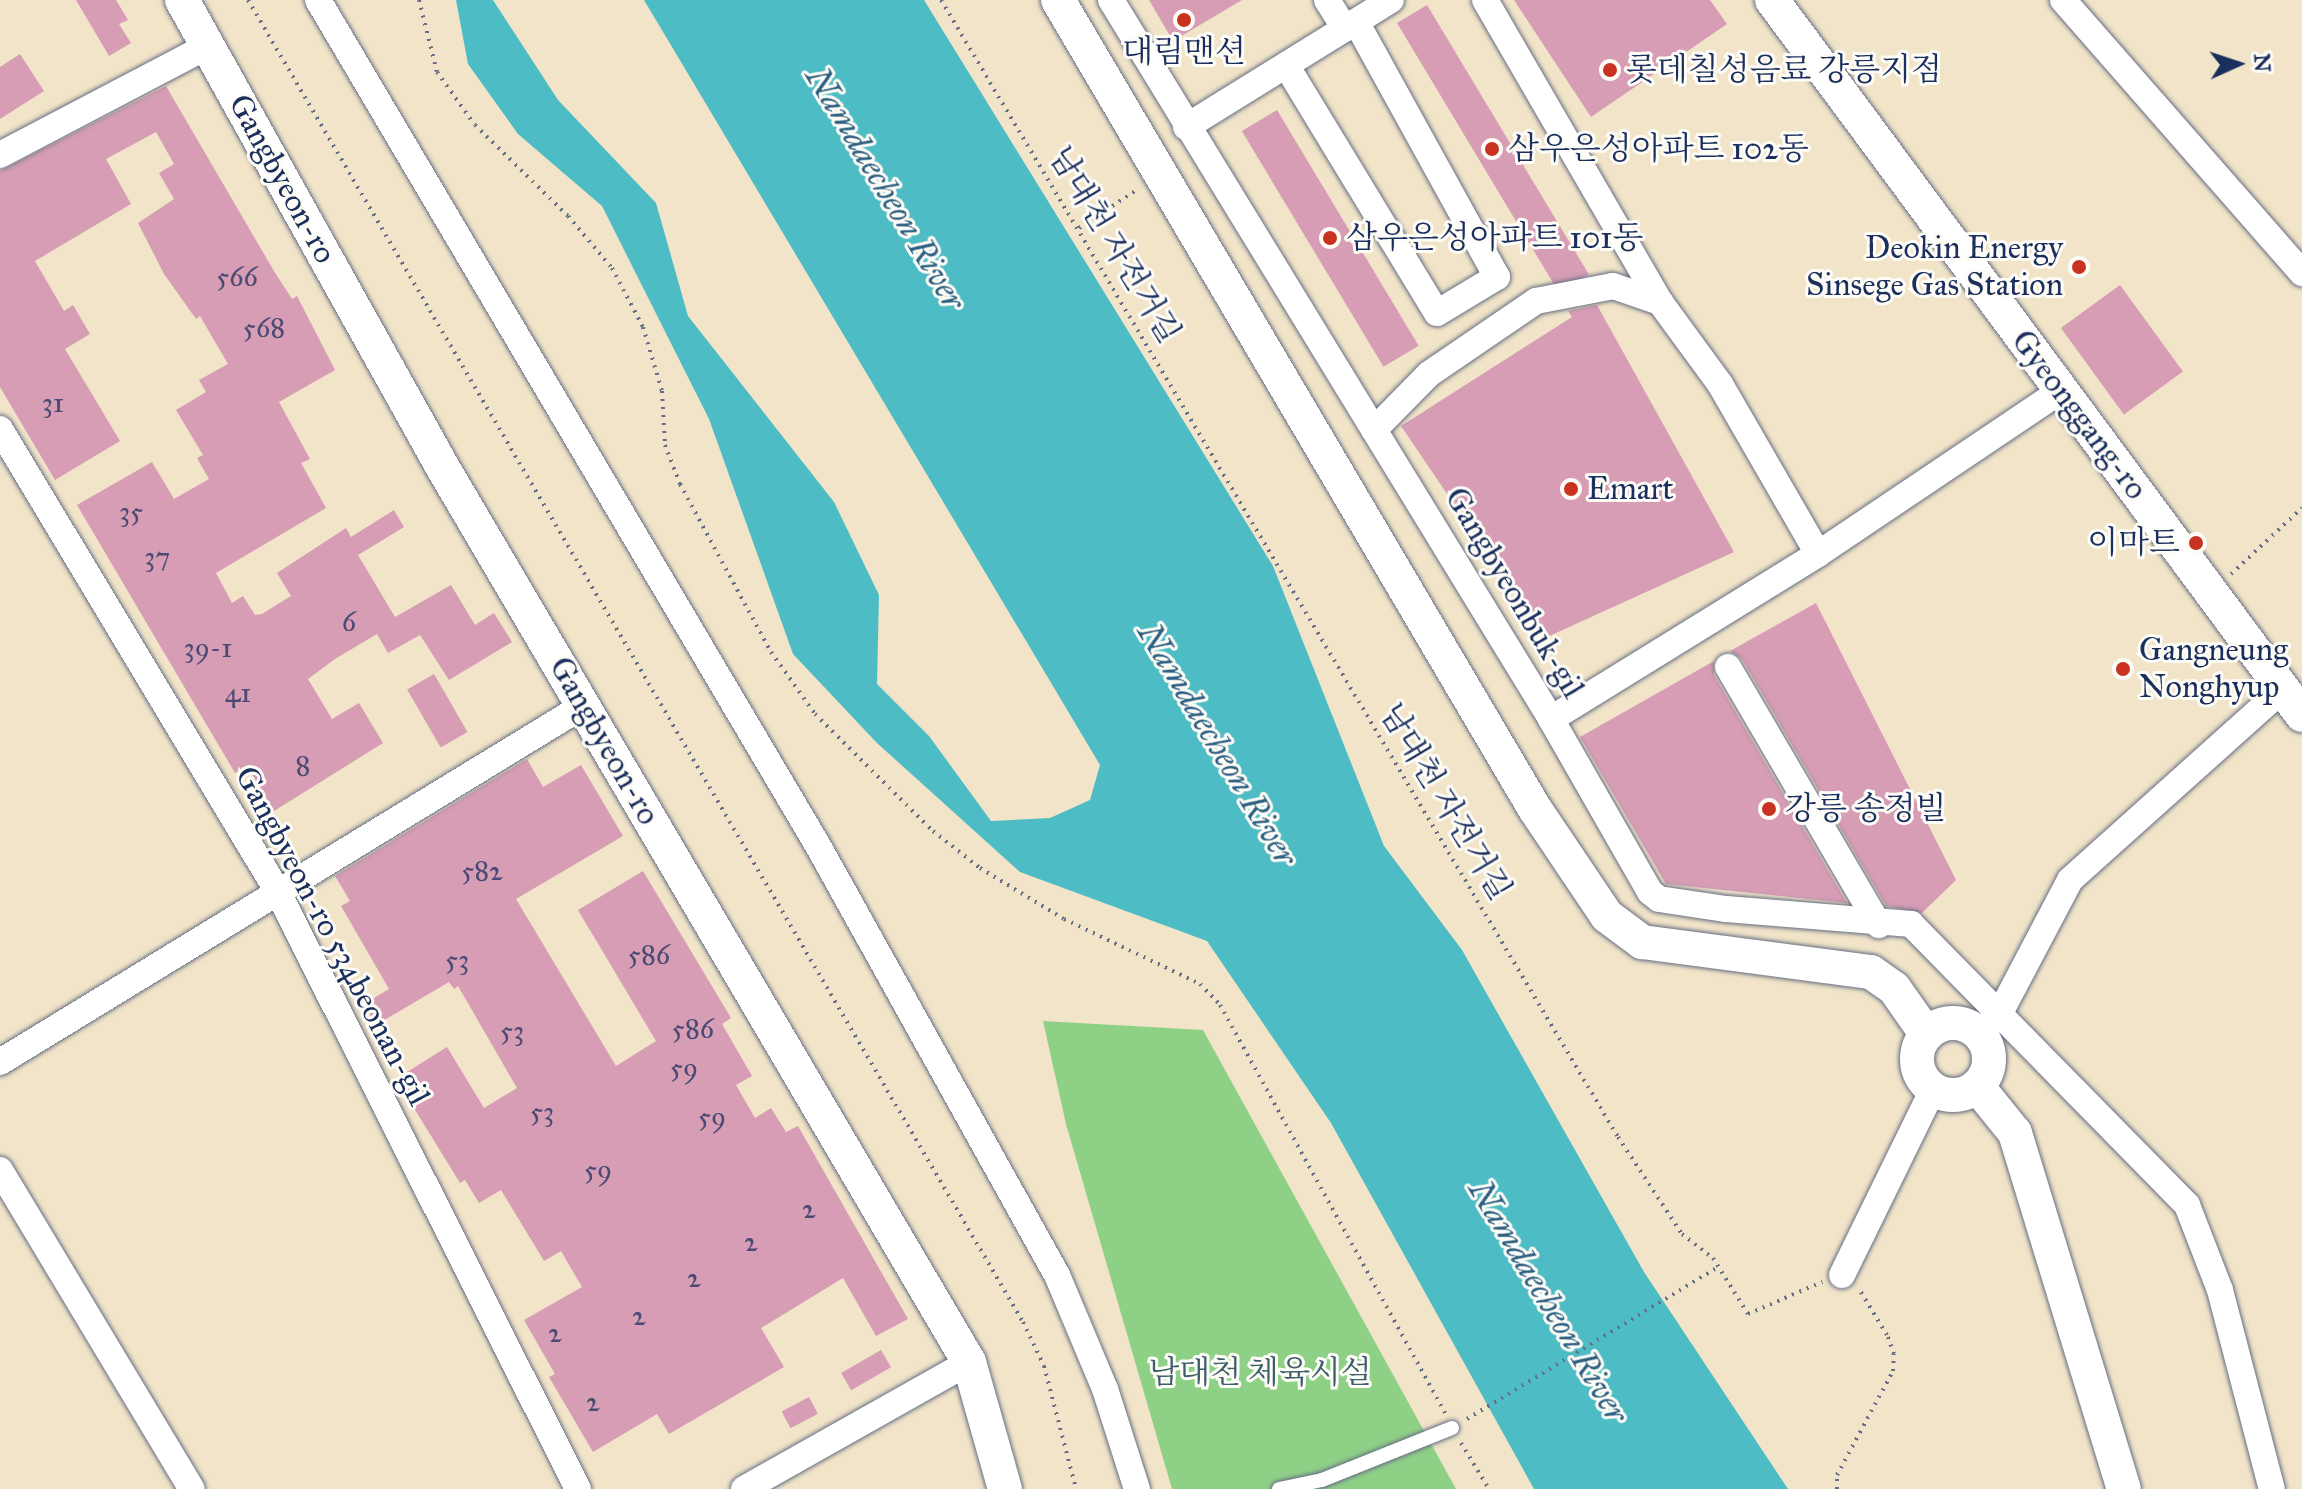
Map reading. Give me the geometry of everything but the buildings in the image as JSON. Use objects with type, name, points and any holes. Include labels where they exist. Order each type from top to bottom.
[{"type":"street","name":"Gangbyeon-ro","points":[[182,0],[583,706],[969,1362],[1005,1489]]},
{"type":"street","points":[[318,0],[817,844],[1057,1275],[1105,1389],[1137,1489]]},
{"type":"street","points":[[1058,0],[1535,809],[1607,916],[1642,942],[1871,972],[1894,988],[1927,1035]]},
{"type":"street","name":"Gangbyeonbuk-gil","points":[[1111,0],[1551,719],[1650,892],[1659,899],[1879,925],[1911,924],[1990,1023],[2187,1205],[2220,1290],[2272,1489]]},
{"type":"street","points":[[1286,65],[1437,313],[1497,277],[1350,25],[1327,0]]},
{"type":"street","points":[[1186,127],[1391,0]]},
{"type":"street","points":[[1485,0],[1660,302],[1720,384],[1818,554]]},
{"type":"street","name":"Gyeonggang-ro","points":[[1772,0],[2292,702]]},
{"type":"street","points":[[2063,0],[2302,273]]},
{"type":"street","points":[[0,155],[208,46]]},
{"type":"street","points":[[1374,430],[1429,374],[1536,301],[1613,286],[1660,302]]},
{"type":"street","points":[[1551,719],[1818,554],[2061,391]]},
{"type":"street","name":"Gangbyeon-ro 534beonan-gil","points":[[0,429],[278,892],[578,1489]]},
{"type":"street","points":[[1728,667],[1879,925]]},
{"type":"street","points":[[1990,1023],[1948,1024],[1927,1035],[1920,1045],[1919,1070],[1933,1089],[1956,1095],[1977,1086],[1989,1055],[1990,1023],[2070,880],[2292,702]]},
{"type":"street","points":[[0,1062],[583,706]]},
{"type":"street","points":[[1977,1086],[2015,1133],[2124,1489]]},
{"type":"street","points":[[1842,1275],[1933,1089]]},
{"type":"street","points":[[0,1170],[192,1489]]},
{"type":"street","points":[[744,1489],[969,1362]]},
{"type":"lane","points":[[1279,1489],[1322,1480],[1452,1428]]},
{"type":"path","points":[[248,0],[1023,1322],[1044,1366],[1076,1489]]},
{"type":"path","points":[[419,0],[437,72],[475,125],[568,216],[612,268],[643,327],[662,391],[665,445],[680,484],[732,588],[779,665],[815,714],[869,771],[980,868],[1064,919],[1200,984],[1220,1005],[1452,1428],[1489,1489]]},
{"type":"path","name":"남대천 자전거길","points":[[941,0],[1618,1137],[1682,1234],[1718,1267],[1748,1314],[1842,1275]]},
{"type":"path","points":[[2211,592],[2302,508]]},
{"type":"path","points":[[1452,1428],[1718,1267]]},
{"type":"path","points":[[1837,1489],[1837,1475],[1893,1371],[1894,1354],[1854,1281],[1842,1275]]},
{"type":"green space","name":"남대천 체육시설","points":[[1043,1021],[1203,1030],[1456,1489],[1172,1489],[1066,1124]]},
{"type":"water","name":"Namdaecheon River","points":[[456,0],[493,0],[558,100],[656,203],[688,316],[834,502],[879,595],[877,684],[929,736],[991,821],[1050,818],[1090,800],[1100,765],[644,0],[924,0],[1273,566],[1384,846],[1462,950],[1644,1272],[1788,1489],[1534,1489],[1331,1123],[1207,941],[1020,872],[877,743],[793,654],[709,419],[602,206],[518,134],[468,64]]},
{"type":"place","name":"대림맨션","points":[[1184,20]]},
{"type":"place","name":"롯데칠성음료 강릉지점","points":[[1610,70]]},
{"type":"place","name":"삼우은성아파트 102동","points":[[1492,149]]},
{"type":"place","name":"삼우은성아파트 101동","points":[[1330,238]]},
{"type":"place","name":"Deokin Energy Sinsege Gas Station","points":[[2079,267]]},
{"type":"place","name":"Emart","points":[[1571,489]]},
{"type":"place","name":"이마트","points":[[2196,543]]},
{"type":"place","name":"Gangneung Nonghyup","points":[[2123,669]]},
{"type":"place","name":"강릉 송정빌","points":[[1769,809]]}]
